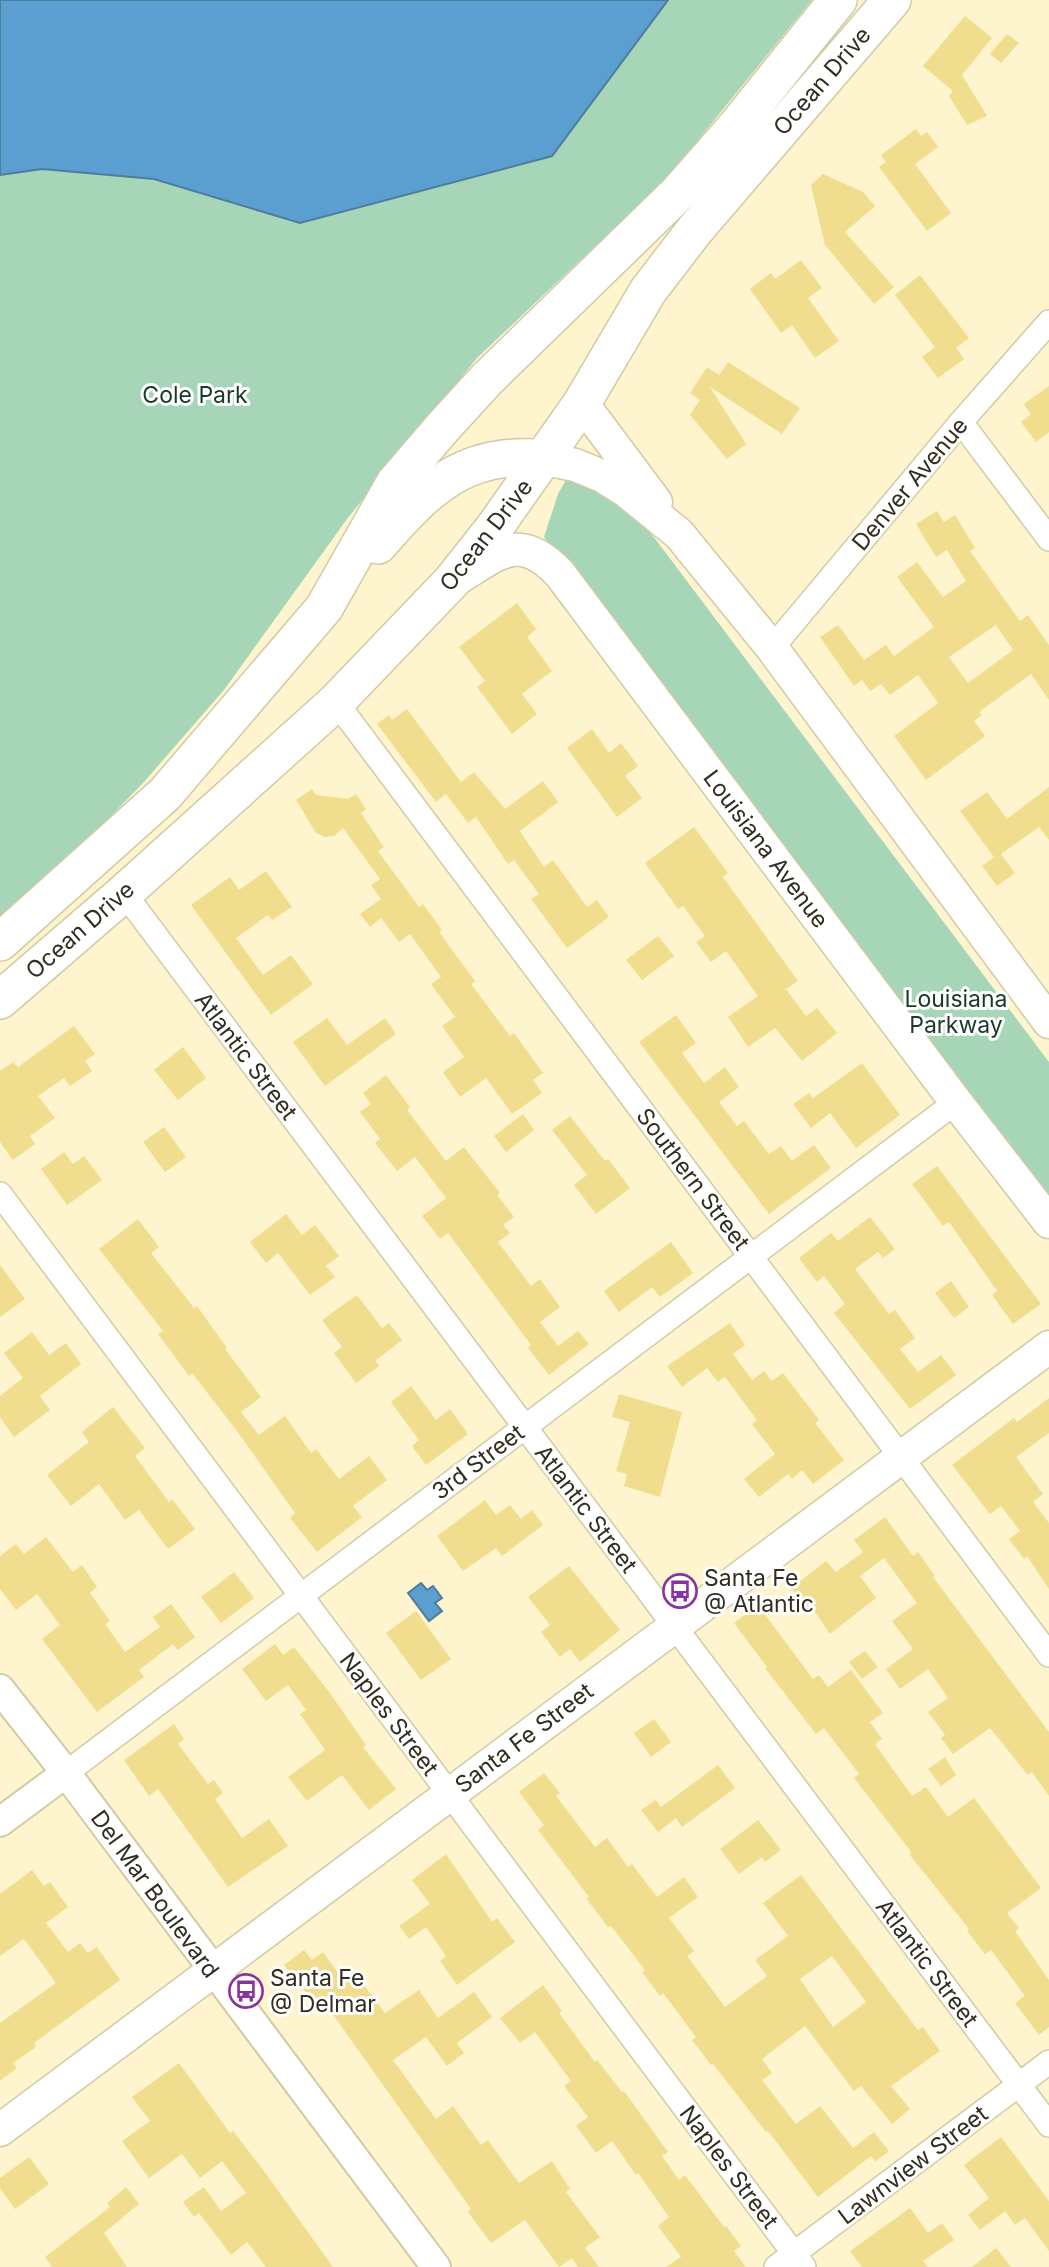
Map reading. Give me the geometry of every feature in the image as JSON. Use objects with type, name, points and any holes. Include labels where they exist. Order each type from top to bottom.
[{"type":"main road","name":"Ocean Drive","points":[[0,942],[165,794],[324,608],[396,483],[444,426],[487,379],[678,192],[735,128],[838,0]]},
{"type":"main road","name":"Ocean Drive","points":[[0,1000],[124,893],[336,702],[452,582],[545,458],[582,403],[648,291],[686,241],[892,0]]},
{"type":"main road","points":[[582,403],[679,534],[772,648],[1049,1022]]},
{"type":"main road","points":[[324,608],[410,509],[430,490],[449,476],[491,461],[522,456],[575,465],[603,476],[626,491],[679,534]]},
{"type":"main road","points":[[449,476],[479,479],[489,486],[498,513],[494,528]]},
{"type":"main road","name":"Louisiana Avenue","points":[[452,582],[489,559],[519,549],[536,553],[552,565],[1049,1222]]},
{"type":"main road","points":[[64,945],[118,864],[115,839]]},
{"type":"main road","name":"Santa Fe Street","points":[[0,2130],[1049,1347]]},
{"type":"street","name":"Denver Avenue","points":[[772,648],[961,422],[1049,322]]},
{"type":"street","points":[[961,422],[1049,540]]},
{"type":"street","name":"Southern Street","points":[[336,702],[1049,1655]]},
{"type":"street","name":"Atlantic Street","points":[[124,893],[1049,2125]]},
{"type":"street","name":"3rd Street","points":[[0,1822],[956,1102]]},
{"type":"street","name":"Naples Street","points":[[0,1194],[449,1794],[791,2263]]},
{"type":"street","name":"Del Mar Boulevard","points":[[0,1689],[66,1773],[436,2267]]},
{"type":"street","name":"Lawnview Street","points":[[791,2263],[1049,2062]]},
{"type":"green space","name":"Cole Park","points":[[668,0],[812,0],[667,178],[477,358],[347,519],[224,690],[144,782],[39,890],[0,924],[0,175],[42,169],[154,179],[300,223],[552,156]]},
{"type":"green space","name":"Louisiana Parkway","points":[[570,473],[617,500],[653,536],[1049,1062],[1049,1209],[544,537],[558,494]]},
{"type":"water","points":[[0,0],[668,0],[552,156],[300,223],[154,179],[42,169],[0,175]]},
{"type":"water","points":[[421,1583],[427,1590],[433,1586],[442,1598],[435,1603],[442,1611],[429,1621],[408,1593]]},
{"type":"building","points":[[965,16],[992,38],[962,75],[987,116],[967,125],[949,96],[953,91],[923,66]]},
{"type":"building","points":[[1007,34],[1019,43],[1001,63],[990,54]]},
{"type":"building","points":[[916,129],[921,136],[927,132],[938,147],[915,164],[951,213],[927,231],[879,167],[886,162],[881,155]]},
{"type":"building","points":[[823,174],[863,192],[875,206],[845,232],[894,287],[874,304],[825,245],[811,185]]},
{"type":"building","points":[[801,260],[822,288],[808,298],[839,341],[815,358],[792,325],[781,333],[750,289],[771,273],[775,279]]},
{"type":"building","points":[[920,275],[969,338],[956,348],[964,359],[938,378],[922,357],[935,347],[895,295]]},
{"type":"building","points":[[728,362],[800,408],[782,434],[710,387],[746,444],[727,459],[690,415],[700,400],[690,393],[707,367],[719,375]]},
{"type":"building","points":[[1049,386],[1049,432],[1036,442],[1021,422],[1031,414],[1024,404]]},
{"type":"building","points":[[937,511],[944,522],[955,515],[975,548],[970,551],[1020,621],[1028,615],[1049,645],[1049,700],[1031,674],[979,712],[982,715],[974,721],[985,736],[926,780],[894,736],[938,703],[918,675],[890,695],[881,684],[870,691],[862,680],[854,686],[820,637],[838,625],[864,660],[886,645],[894,656],[934,627],[897,577],[917,562],[943,597],[966,581],[947,550],[936,557],[916,524]],"holes":[[[996,625],[1013,650],[968,683],[949,657]]]},
{"type":"building","points":[[517,603],[536,629],[527,637],[552,671],[522,694],[537,714],[512,734],[477,687],[485,681],[459,647]]},
{"type":"building","points":[[407,709],[461,782],[474,772],[505,809],[543,781],[558,802],[520,831],[544,867],[553,860],[587,907],[597,900],[609,917],[567,948],[531,899],[539,894],[514,860],[508,864],[476,817],[468,823],[446,794],[436,802],[377,724],[389,715],[392,720]]},
{"type":"building","points":[[592,729],[609,753],[621,743],[638,766],[625,776],[642,798],[617,817],[567,748]]},
{"type":"building","points":[[1049,787],[1049,840],[1039,827],[1001,854],[1015,873],[997,886],[982,866],[994,857],[960,811],[987,792],[1007,819]]},
{"type":"building","points":[[312,789],[316,795],[348,799],[356,794],[366,809],[361,813],[384,847],[378,851],[419,907],[423,904],[442,930],[439,932],[475,981],[471,984],[510,1036],[514,1033],[543,1073],[533,1080],[542,1093],[512,1114],[486,1078],[460,1097],[443,1072],[464,1057],[442,1026],[455,1017],[431,984],[441,977],[410,934],[399,942],[381,918],[370,927],[360,914],[381,899],[371,885],[380,879],[343,828],[334,836],[325,837],[316,833],[296,800]]},
{"type":"building","points":[[694,827],[728,873],[723,877],[798,981],[786,989],[806,1016],[817,1008],[837,1033],[802,1061],[775,1028],[748,1047],[728,1017],[758,996],[726,951],[711,962],[696,942],[705,936],[683,906],[678,909],[645,863]]},
{"type":"building","points":[[266,871],[292,907],[272,920],[268,915],[236,938],[263,975],[291,955],[313,984],[271,1015],[191,905],[230,877],[239,890]]},
{"type":"building","points":[[658,936],[674,956],[642,980],[626,960]]},
{"type":"building","points":[[676,1015],[696,1043],[682,1053],[704,1083],[725,1067],[739,1087],[719,1102],[737,1126],[744,1121],[769,1154],[781,1146],[792,1161],[814,1145],[831,1168],[769,1214],[639,1042]]},
{"type":"building","points":[[327,1018],[347,1045],[385,1018],[396,1034],[325,1086],[293,1042]]},
{"type":"building","points":[[74,1026],[95,1054],[85,1061],[92,1071],[70,1086],[64,1078],[38,1096],[55,1118],[30,1136],[35,1144],[13,1160],[0,1142],[0,1071],[13,1062],[18,1067]]},
{"type":"building","points":[[183,1047],[206,1078],[178,1100],[154,1070]]},
{"type":"building","points":[[862,1063],[900,1115],[856,1148],[830,1113],[811,1128],[793,1104],[809,1093],[813,1098]]},
{"type":"building","points":[[386,1075],[410,1107],[407,1110],[446,1161],[464,1147],[500,1193],[497,1195],[514,1217],[503,1225],[510,1233],[498,1242],[531,1286],[540,1279],[560,1307],[540,1322],[558,1346],[578,1331],[589,1344],[549,1375],[528,1348],[531,1345],[448,1233],[440,1239],[422,1216],[446,1198],[415,1157],[397,1171],[375,1143],[380,1139],[360,1112],[371,1104],[363,1093]]},
{"type":"building","points":[[523,1114],[534,1130],[506,1152],[494,1136]]},
{"type":"building","points":[[570,1116],[630,1188],[596,1214],[574,1185],[587,1175],[552,1130]]},
{"type":"building","points":[[164,1127],[186,1157],[165,1172],[143,1142]]},
{"type":"building","points":[[64,1152],[73,1164],[84,1156],[102,1180],[67,1205],[41,1169]]},
{"type":"building","points":[[937,1166],[1041,1304],[1013,1324],[992,1295],[997,1291],[949,1222],[943,1226],[912,1184]]},
{"type":"building","points":[[286,1214],[302,1235],[315,1225],[339,1256],[326,1266],[335,1277],[310,1295],[278,1253],[266,1263],[250,1242]]},
{"type":"building","points":[[870,1217],[895,1249],[883,1258],[878,1252],[855,1269],[889,1314],[895,1310],[915,1338],[900,1349],[918,1372],[941,1355],[956,1375],[910,1409],[834,1313],[845,1304],[824,1276],[817,1282],[799,1258],[831,1233],[838,1241]]},
{"type":"building","points":[[138,1219],[159,1247],[151,1253],[194,1308],[197,1306],[261,1397],[241,1412],[259,1435],[285,1416],[311,1453],[316,1449],[339,1479],[369,1456],[387,1480],[353,1506],[362,1517],[317,1552],[290,1518],[295,1513],[237,1431],[192,1373],[189,1376],[158,1334],[163,1331],[99,1249]]},
{"type":"building","points":[[671,1242],[693,1273],[660,1297],[652,1287],[619,1312],[604,1291]]},
{"type":"building","points":[[0,1265],[25,1299],[0,1317]]},
{"type":"building","points":[[951,1281],[969,1307],[954,1318],[935,1293]]},
{"type":"building","points":[[357,1295],[382,1328],[389,1323],[402,1340],[375,1361],[379,1366],[356,1383],[334,1353],[342,1347],[322,1320]]},
{"type":"building","points":[[730,1323],[745,1345],[733,1354],[752,1380],[764,1371],[772,1381],[783,1373],[819,1420],[815,1423],[844,1460],[813,1484],[802,1470],[792,1479],[788,1474],[759,1497],[744,1479],[775,1454],[752,1424],[757,1420],[725,1377],[718,1382],[707,1368],[682,1387],[667,1366]]},
{"type":"building","points":[[32,1332],[49,1355],[66,1343],[81,1364],[40,1396],[50,1410],[14,1437],[0,1417],[0,1396],[23,1378],[4,1353]]},
{"type":"building","points":[[411,1386],[436,1420],[450,1409],[468,1434],[426,1465],[412,1446],[419,1440],[391,1402]]},
{"type":"building","points":[[619,1394],[682,1412],[660,1497],[624,1486],[627,1474],[616,1471],[630,1422],[612,1417]]},
{"type":"building","points":[[1049,1398],[1049,1433],[1016,1457],[1043,1494],[1033,1502],[1049,1523],[1049,1589],[1027,1556],[1024,1559],[1009,1539],[1020,1531],[1001,1506],[990,1514],[952,1465],[1014,1418],[1017,1422]]},
{"type":"building","points":[[113,1407],[145,1448],[135,1456],[169,1502],[172,1499],[195,1529],[168,1549],[139,1510],[125,1520],[99,1484],[71,1506],[47,1475],[89,1442],[82,1432]]},
{"type":"building","points":[[485,1500],[496,1515],[510,1505],[521,1519],[532,1510],[543,1525],[502,1556],[496,1548],[463,1571],[437,1536]]},
{"type":"building","points":[[885,1517],[913,1556],[918,1552],[935,1576],[933,1577],[1049,1732],[1049,1796],[1032,1772],[1028,1775],[990,1728],[953,1754],[941,1738],[945,1735],[928,1712],[948,1698],[928,1669],[900,1689],[886,1669],[913,1649],[892,1621],[917,1603],[884,1558],[860,1576],[876,1598],[830,1634],[811,1606],[808,1609],[791,1588],[826,1561],[836,1572],[863,1552],[854,1540]]},
{"type":"building","points":[[46,1537],[73,1572],[82,1565],[97,1587],[90,1593],[110,1621],[105,1624],[125,1652],[160,1627],[153,1617],[171,1604],[195,1637],[178,1650],[173,1644],[139,1670],[144,1677],[97,1712],[42,1639],[60,1625],[37,1594],[16,1610],[0,1589],[0,1556],[16,1544],[24,1554]]},
{"type":"building","points":[[569,1566],[620,1630],[580,1662],[570,1649],[560,1657],[541,1632],[550,1625],[528,1597]]},
{"type":"building","points":[[234,1572],[254,1598],[221,1623],[201,1597]]},
{"type":"building","points":[[758,1605],[813,1679],[819,1675],[828,1687],[851,1670],[883,1713],[870,1722],[882,1739],[875,1744],[912,1796],[926,1787],[948,1817],[974,1798],[1041,1888],[1007,1913],[1019,1928],[1015,1931],[1049,1980],[1049,2027],[1039,2035],[1015,2003],[1025,1996],[991,1950],[985,1954],[854,1778],[859,1774],[824,1728],[816,1734],[734,1623]]},
{"type":"building","points":[[416,1611],[451,1659],[421,1680],[386,1633]]},
{"type":"building","points":[[275,1644],[283,1655],[294,1647],[330,1693],[366,1745],[363,1747],[396,1789],[369,1810],[342,1775],[307,1801],[288,1777],[325,1750],[300,1714],[306,1710],[288,1685],[266,1701],[242,1669]]},
{"type":"building","points":[[865,1651],[878,1667],[862,1679],[849,1662]]},
{"type":"building","points":[[654,1719],[671,1742],[651,1757],[634,1733]]},
{"type":"building","points":[[174,1724],[184,1739],[178,1744],[208,1784],[214,1780],[223,1793],[215,1799],[242,1838],[269,1819],[288,1846],[228,1887],[158,1789],[149,1796],[124,1760]]},
{"type":"building","points":[[945,1757],[956,1775],[941,1786],[928,1769]]},
{"type":"building","points":[[718,1765],[735,1788],[682,1827],[676,1818],[658,1832],[641,1810],[656,1800],[661,1807]]},
{"type":"building","points":[[544,1773],[560,1793],[556,1796],[595,1847],[607,1838],[628,1867],[632,1864],[657,1897],[684,1877],[698,1897],[669,1918],[694,1951],[687,1956],[725,2007],[767,1976],[755,1960],[788,1936],[763,1903],[801,1875],[918,2030],[923,2027],[940,2051],[891,2086],[910,2109],[892,2124],[861,2086],[854,2091],[805,2026],[762,2059],[772,2073],[762,2080],[796,2124],[820,2106],[853,2148],[874,2132],[889,2151],[875,2162],[871,2156],[818,2197],[768,2131],[766,2132],[713,2064],[711,2065],[692,2040],[696,2037],[663,1993],[660,1996],[642,1972],[645,1970],[586,1898],[589,1897],[538,1830],[544,1825],[519,1792]],"holes":[[[832,1956],[866,2002],[833,2027],[800,1979]]]},
{"type":"building","points":[[758,1820],[781,1850],[765,1862],[762,1857],[739,1874],[720,1849]]},
{"type":"building","points":[[446,1854],[492,1922],[497,1918],[515,1942],[457,1985],[440,1961],[446,1956],[426,1927],[409,1939],[399,1926],[430,1904],[412,1880]]},
{"type":"building","points":[[32,1870],[44,1886],[50,1882],[68,1907],[46,1923],[68,1952],[80,1943],[88,1953],[97,1947],[120,1980],[34,2043],[36,2047],[13,2063],[17,2068],[0,2081],[0,2023],[56,1983],[24,1939],[0,1956],[0,1894]]},
{"type":"building","points":[[304,1950],[312,1960],[323,1952],[338,1973],[349,1965],[385,2013],[419,1990],[438,2018],[474,1992],[492,2017],[457,2043],[464,2053],[447,2066],[426,2037],[393,2060],[436,2119],[453,2106],[481,2145],[488,2140],[519,2183],[552,2161],[570,2189],[566,2192],[600,2237],[585,2248],[599,2267],[578,2267],[572,2258],[559,2267],[525,2220],[491,2243],[468,2212],[471,2209],[329,2009],[322,2013],[284,1965]]},
{"type":"building","points":[[543,1985],[562,2011],[559,2013],[595,2062],[597,2060],[622,2092],[624,2091],[668,2152],[662,2156],[679,2180],[685,2175],[741,2246],[734,2251],[746,2267],[666,2267],[681,2257],[658,2226],[669,2217],[612,2141],[596,2153],[576,2126],[588,2117],[564,2086],[571,2081],[535,2032],[520,2043],[500,2018]]},
{"type":"building","points":[[179,2063],[230,2133],[233,2131],[264,2171],[333,2267],[266,2267],[247,2242],[231,2255],[199,2213],[194,2217],[183,2202],[204,2187],[221,2211],[246,2193],[222,2161],[200,2178],[182,2154],[149,2178],[122,2141],[150,2121],[132,2097]]},
{"type":"building","points":[[1001,2137],[1049,2201],[1049,2251],[1025,2218],[1015,2225],[1005,2211],[980,2230],[968,2215],[989,2198],[964,2165]]},
{"type":"building","points":[[29,2157],[49,2184],[15,2209],[0,2188],[0,2178]]},
{"type":"building","points":[[126,2187],[139,2204],[104,2233],[127,2267],[52,2267],[45,2257],[110,2207],[107,2203]]},
{"type":"building","points":[[910,2208],[928,2233],[942,2223],[954,2240],[923,2261],[928,2267],[862,2267],[850,2251]]},
{"type":"building","points":[[996,2248],[1011,2267],[972,2267]]},
{"type":"place","name":"Santa Fe @ Atlantic","points":[[680,1591]]},
{"type":"place","name":"Santa Fe @ Delmar","points":[[246,1991]]}]
